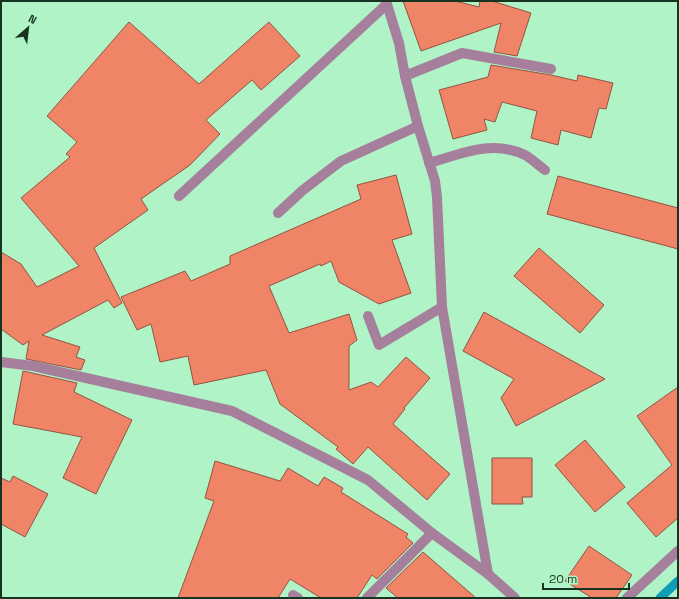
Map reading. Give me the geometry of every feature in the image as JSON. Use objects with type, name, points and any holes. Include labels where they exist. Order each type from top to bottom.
[{"type":"street","points":[[179,196],[387,2],[399,42],[405,76],[418,126],[435,180],[442,307],[488,574]]},
{"type":"street","points":[[405,76],[462,53],[551,69]]},
{"type":"street","points":[[278,213],[341,161],[418,126]]},
{"type":"street","points":[[429,164],[487,147],[514,151],[526,156],[545,170]]},
{"type":"street","points":[[368,316],[379,345],[442,307]]},
{"type":"street","points":[[1,362],[33,366],[232,412],[368,480],[432,533],[488,574],[515,598]]},
{"type":"street","points":[[367,598],[432,533]]},
{"type":"street","points":[[627,598],[678,551]]},
{"type":"building","points":[[403,1],[455,1],[479,7],[480,1],[492,1],[531,13],[517,56],[494,52],[501,23],[421,51]]},
{"type":"building","points":[[129,22],[199,84],[269,22],[300,56],[261,90],[252,80],[206,120],[220,134],[190,165],[141,199],[148,210],[94,248],[122,303],[114,308],[108,300],[42,335],[80,347],[76,357],[85,360],[81,370],[26,359],[29,341],[23,345],[1,329],[1,252],[21,264],[37,287],[79,266],[21,198],[70,157],[66,154],[77,142],[47,116]]},
{"type":"building","points":[[491,65],[577,81],[578,75],[613,83],[606,109],[599,108],[591,138],[561,130],[558,145],[531,138],[537,111],[502,102],[495,122],[484,119],[487,130],[453,139],[439,90],[488,77]]},
{"type":"building","points":[[396,175],[412,234],[392,240],[411,293],[379,304],[339,282],[331,261],[321,266],[320,264],[269,286],[289,333],[349,314],[357,340],[349,346],[349,390],[371,382],[378,387],[406,357],[430,378],[404,408],[405,409],[393,424],[450,474],[427,500],[368,447],[353,464],[336,449],[338,447],[280,404],[266,370],[194,385],[188,356],[160,362],[151,324],[137,330],[121,297],[185,271],[191,281],[230,264],[230,256],[361,199],[357,185]]},
{"type":"building","points":[[558,176],[678,208],[678,249],[547,214]]},
{"type":"building","points":[[539,248],[604,305],[580,333],[514,276]]},
{"type":"building","points":[[484,312],[605,379],[516,426],[501,398],[514,379],[463,351]]},
{"type":"building","points":[[23,371],[77,383],[74,392],[132,420],[96,494],[63,478],[82,437],[13,424]]},
{"type":"building","points":[[678,387],[678,518],[656,537],[627,503],[672,465],[637,416]]},
{"type":"building","points":[[585,440],[625,487],[595,512],[555,465]]},
{"type":"building","points":[[492,458],[532,458],[532,497],[522,497],[523,504],[492,504]]},
{"type":"building","points":[[215,461],[280,481],[288,468],[318,486],[324,477],[343,488],[341,492],[408,534],[406,537],[413,543],[377,579],[372,575],[357,598],[321,598],[290,579],[278,598],[178,598],[214,501],[205,498]]},
{"type":"building","points":[[13,476],[48,494],[25,537],[1,524],[1,478],[10,482]]},
{"type":"building","points":[[589,546],[632,575],[616,598],[592,598],[565,581]]},
{"type":"building","points":[[423,552],[476,598],[398,598],[386,588]]},
{"type":"waterway","points":[[660,598],[678,581]]}]
